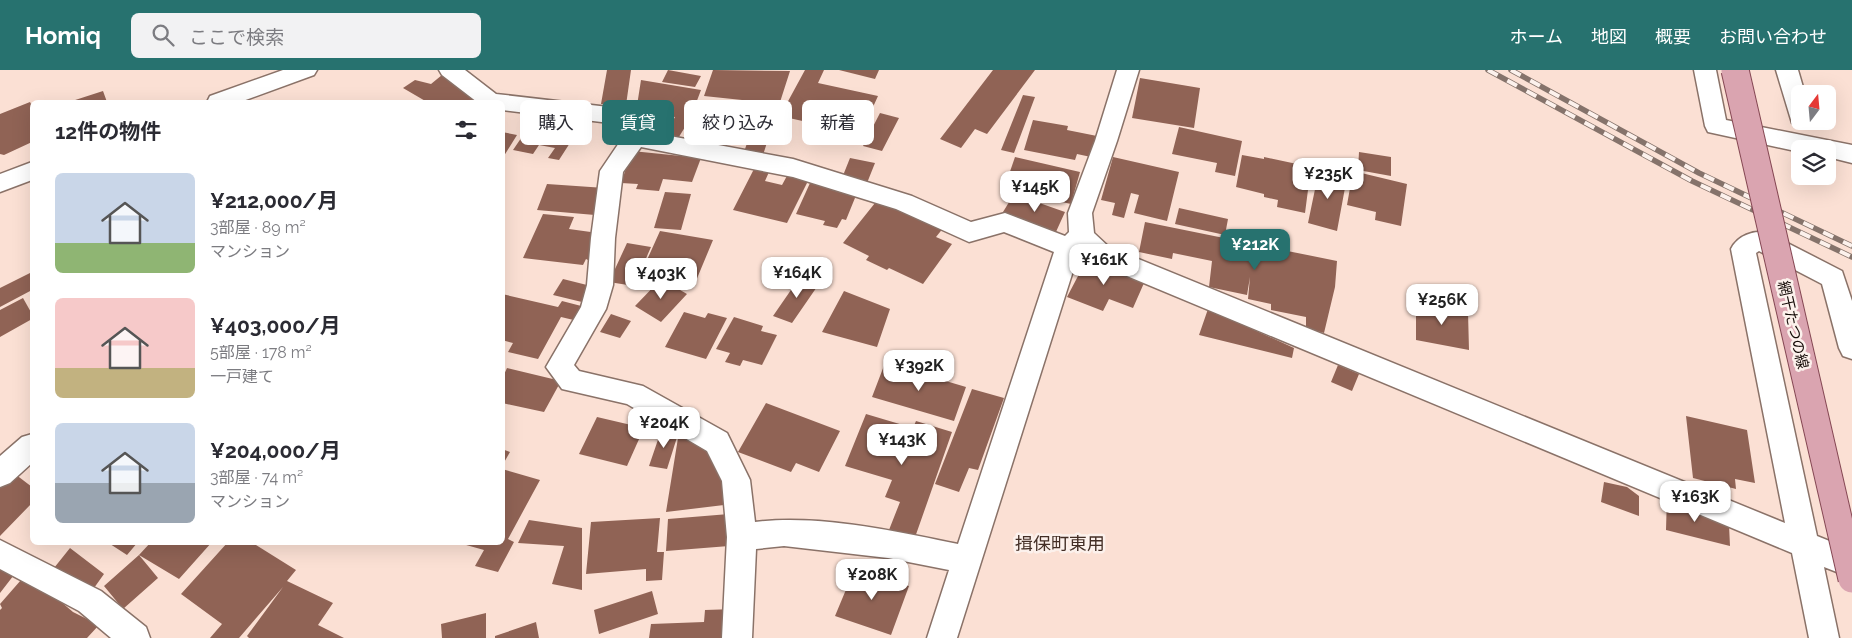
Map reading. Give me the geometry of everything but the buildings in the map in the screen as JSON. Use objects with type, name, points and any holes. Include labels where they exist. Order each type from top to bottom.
[{"type":"main road","name":"網干たつの線","points":[[1735,70],[1852,579]]},
{"type":"street","points":[[224,100],[306,70]]},
{"type":"street","points":[[450,70],[487,100]]},
{"type":"street","points":[[942,638],[1075,242],[1080,213],[1106,141],[1128,70]]},
{"type":"street","points":[[1705,70],[1716,126],[1791,141]]},
{"type":"street","points":[[1787,70],[1791,85]]},
{"type":"street","points":[[505,104],[602,114]]},
{"type":"street","points":[[630,145],[612,171],[603,238],[600,285],[594,309],[559,367],[571,381],[633,394],[717,442],[736,480],[742,538],[737,638]]},
{"type":"street","points":[[672,145],[793,168],[904,202],[969,232],[1004,222],[1075,242],[1100,254],[1852,564]]},
{"type":"street","points":[[1836,151],[1852,154]]},
{"type":"street","points":[[0,183],[30,172]]},
{"type":"street","points":[[1824,638],[1743,249],[1760,240],[1834,278],[1852,348]]},
{"type":"street","points":[[0,474],[30,448]]},
{"type":"street","points":[[742,538],[784,532],[888,544],[968,560]]},
{"type":"street","points":[[0,554],[90,600],[135,638]]},
{"type":"railway","points":[[1488,70],[1692,181],[1852,257]]},
{"type":"railway","points":[[1511,70],[1699,173],[1852,246]]},
{"type":"district","name":"揖保町東用","points":[[1060,544]]}]
